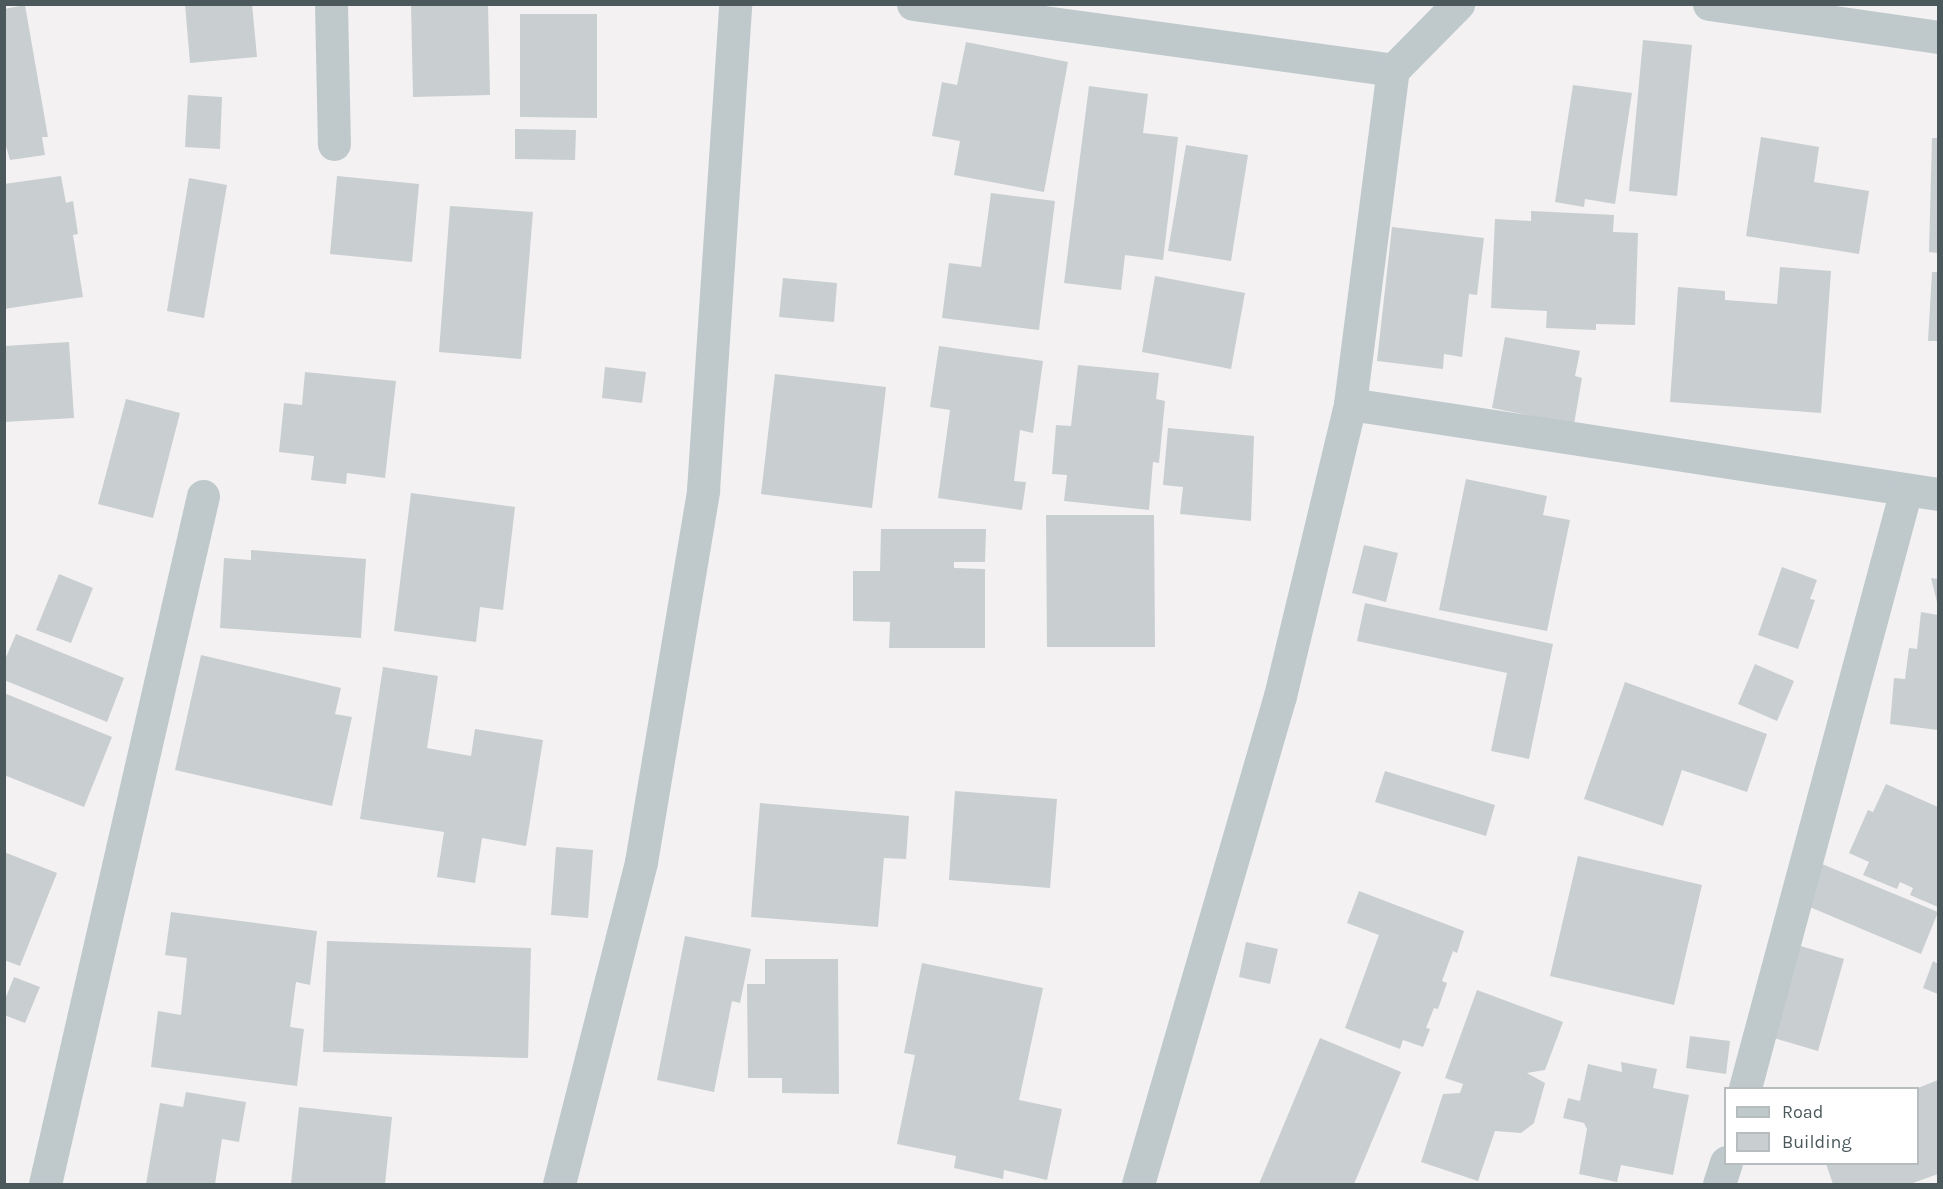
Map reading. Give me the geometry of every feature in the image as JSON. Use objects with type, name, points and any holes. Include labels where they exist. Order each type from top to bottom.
[{"type":"street","points":[[331,4],[334,144]]},
{"type":"street","points":[[559,1185],[641,861],[703,490],[735,4]]},
{"type":"street","points":[[913,4],[1393,70]]},
{"type":"street","points":[[1138,1185],[1280,696],[1350,404],[1393,70],[1458,4]]},
{"type":"street","points":[[1709,4],[1938,37]]},
{"type":"street","points":[[1350,404],[1938,494]]},
{"type":"street","points":[[1746,1087],[1906,490]]},
{"type":"street","points":[[45,1185],[203,496]]},
{"type":"street","points":[[1719,1185],[1724,1165]]},
{"type":"building","points":[[185,4],[252,4],[257,57],[190,63]]},
{"type":"building","points":[[411,4],[488,4],[490,95],[413,97]]},
{"type":"building","points":[[25,5],[48,137],[42,137],[45,155],[10,160],[4,139],[4,9]]},
{"type":"building","points":[[520,14],[597,14],[597,118],[520,117]]},
{"type":"building","points":[[1643,40],[1692,45],[1677,196],[1629,191]]},
{"type":"building","points":[[966,42],[1068,62],[1044,192],[954,175],[960,141],[932,136],[942,82],[957,85]]},
{"type":"building","points":[[1573,85],[1632,93],[1615,204],[1585,199],[1584,207],[1555,202]]},
{"type":"building","points":[[1089,86],[1148,94],[1143,133],[1178,137],[1163,260],[1125,255],[1121,290],[1064,283]]},
{"type":"building","points":[[188,95],[222,97],[220,149],[185,147]]},
{"type":"building","points":[[515,129],[576,130],[575,160],[515,159]]},
{"type":"building","points":[[1761,137],[1819,147],[1814,182],[1869,191],[1859,254],[1746,236]]},
{"type":"building","points":[[1932,138],[1938,138],[1938,253],[1929,252]]},
{"type":"building","points":[[1186,145],[1248,155],[1231,261],[1168,251]]},
{"type":"building","points":[[61,176],[66,203],[73,201],[78,234],[73,235],[83,297],[4,309],[4,184]]},
{"type":"building","points":[[337,176],[419,184],[412,262],[330,254]]},
{"type":"building","points":[[189,178],[227,185],[204,318],[167,311]]},
{"type":"building","points":[[991,193],[1055,201],[1039,330],[942,318],[949,263],[981,267]]},
{"type":"building","points":[[450,206],[533,212],[521,359],[439,352]]},
{"type":"building","points":[[1531,211],[1614,215],[1613,232],[1638,233],[1635,325],[1596,324],[1596,330],[1546,328],[1547,311],[1491,308],[1495,219],[1531,221]]},
{"type":"building","points":[[1392,227],[1484,238],[1477,295],[1469,294],[1462,357],[1444,354],[1443,369],[1377,361]]},
{"type":"building","points":[[1780,267],[1831,271],[1821,413],[1670,402],[1678,287],[1725,291],[1725,300],[1777,304]]},
{"type":"building","points":[[1932,272],[1938,272],[1938,341],[1928,341]]},
{"type":"building","points":[[1155,276],[1245,293],[1231,369],[1142,352]]},
{"type":"building","points":[[783,278],[837,283],[834,322],[779,317]]},
{"type":"building","points":[[1505,337],[1580,351],[1575,376],[1582,378],[1574,424],[1492,408]]},
{"type":"building","points":[[69,342],[74,418],[4,422],[4,346]]},
{"type":"building","points":[[939,346],[1043,361],[1033,433],[1020,430],[1014,481],[1026,482],[1022,510],[938,498],[950,410],[930,407]]},
{"type":"building","points":[[1078,365],[1159,373],[1156,399],[1165,401],[1159,463],[1153,462],[1149,510],[1064,501],[1067,475],[1052,474],[1056,425],[1071,426]]},
{"type":"building","points":[[605,367],[646,372],[642,403],[602,398]]},
{"type":"building","points":[[305,372],[396,381],[385,478],[347,473],[346,484],[311,480],[314,456],[279,452],[284,403],[302,405]]},
{"type":"building","points":[[775,374],[886,387],[872,508],[761,494]]},
{"type":"building","points":[[126,399],[180,413],[153,518],[98,504]]},
{"type":"building","points":[[1168,428],[1254,436],[1251,521],[1180,514],[1183,487],[1163,485]]},
{"type":"building","points":[[1466,479],[1547,496],[1543,515],[1570,520],[1547,631],[1439,610]]},
{"type":"building","points":[[411,493],[515,507],[503,610],[480,607],[476,642],[394,631]]},
{"type":"building","points":[[1046,515],[1154,515],[1155,647],[1047,647]]},
{"type":"building","points":[[881,529],[986,529],[985,562],[954,562],[954,568],[985,569],[985,648],[889,648],[890,622],[853,621],[853,571],[880,571]]},
{"type":"building","points":[[1364,545],[1398,553],[1386,602],[1352,593]]},
{"type":"building","points":[[251,550],[366,559],[361,638],[220,628],[224,558],[251,560]]},
{"type":"building","points":[[1782,567],[1817,580],[1810,599],[1815,600],[1798,649],[1758,635]]},
{"type":"building","points":[[59,574],[93,588],[71,643],[36,630]]},
{"type":"building","points":[[1931,578],[1938,579],[1938,606]]},
{"type":"building","points":[[1365,603],[1553,644],[1529,759],[1491,751],[1507,673],[1357,641]]},
{"type":"building","points":[[1921,612],[1938,615],[1938,730],[1890,724],[1894,678],[1905,679],[1909,648],[1917,649]]},
{"type":"building","points":[[16,634],[124,678],[107,722],[4,680],[4,662]]},
{"type":"building","points":[[201,655],[341,688],[335,714],[352,717],[332,806],[175,770]]},
{"type":"building","points":[[1755,664],[1794,681],[1777,721],[1738,704]]},
{"type":"building","points":[[383,667],[438,676],[427,748],[471,756],[475,729],[543,740],[526,846],[482,838],[475,883],[437,877],[444,832],[360,819]]},
{"type":"building","points":[[1625,682],[1767,734],[1747,792],[1682,770],[1663,826],[1584,799]]},
{"type":"building","points":[[4,693],[112,737],[84,807],[4,775]]},
{"type":"building","points":[[1385,771],[1495,805],[1486,836],[1375,802]]},
{"type":"building","points":[[1886,784],[1938,807],[1938,907],[1910,895],[1913,888],[1900,882],[1897,889],[1863,875],[1869,862],[1849,853],[1868,810],[1873,812]]},
{"type":"building","points":[[955,791],[1057,799],[1050,888],[949,880]]},
{"type":"building","points":[[760,803],[909,816],[906,859],[884,858],[878,927],[751,917]]},
{"type":"building","points":[[556,847],[593,850],[588,918],[551,915]]},
{"type":"building","points":[[4,852],[57,873],[20,966],[4,960]]},
{"type":"building","points":[[1578,856],[1702,885],[1674,1005],[1550,976]]},
{"type":"building","points":[[1822,864],[1938,912],[1921,954],[1805,905]]},
{"type":"building","points":[[1359,891],[1464,931],[1457,953],[1453,951],[1442,981],[1447,983],[1438,1009],[1434,1008],[1426,1028],[1430,1029],[1423,1047],[1403,1040],[1400,1049],[1345,1028],[1379,935],[1347,923]]},
{"type":"building","points":[[171,912],[317,931],[310,985],[296,982],[290,1027],[304,1029],[297,1086],[151,1067],[158,1011],[181,1015],[187,958],[165,955]]},
{"type":"building","points":[[685,936],[751,949],[740,1003],[732,1001],[714,1092],[657,1080]]},
{"type":"building","points":[[327,941],[531,948],[528,1058],[323,1052]]},
{"type":"building","points":[[1246,942],[1278,949],[1270,984],[1239,977]]},
{"type":"building","points":[[1794,944],[1844,959],[1818,1051],[1767,1036]]},
{"type":"building","points":[[765,959],[838,959],[839,1094],[782,1093],[782,1078],[748,1078],[747,984],[765,984]]},
{"type":"building","points":[[1933,961],[1938,964],[1938,994],[1923,988]]},
{"type":"building","points":[[922,963],[1043,988],[1019,1100],[1062,1109],[1047,1180],[1004,1170],[1003,1179],[954,1168],[956,1156],[897,1144],[915,1055],[904,1053]]},
{"type":"building","points":[[14,977],[40,987],[25,1023],[4,1015],[4,1002]]},
{"type":"building","points":[[1477,990],[1563,1022],[1545,1070],[1527,1073],[1545,1083],[1534,1123],[1521,1133],[1495,1131],[1478,1181],[1421,1162],[1443,1094],[1460,1093],[1463,1084],[1445,1078]]},
{"type":"building","points":[[1690,1036],[1730,1041],[1726,1074],[1686,1068]]},
{"type":"building","points":[[1320,1038],[1401,1072],[1354,1184],[1259,1184]]},
{"type":"building","points":[[1621,1062],[1657,1069],[1653,1088],[1689,1095],[1673,1175],[1621,1165],[1617,1182],[1579,1174],[1587,1129],[1584,1123],[1563,1118],[1568,1098],[1580,1101],[1588,1064],[1622,1072]]},
{"type":"building","points":[[1938,1080],[1938,1174],[1910,1184],[1833,1184],[1826,1165],[1919,1165],[1919,1088]]},
{"type":"building","points":[[186,1092],[246,1102],[239,1142],[222,1139],[215,1184],[146,1184],[160,1103],[183,1107]]},
{"type":"building","points":[[299,1107],[392,1117],[385,1184],[291,1184]]}]
